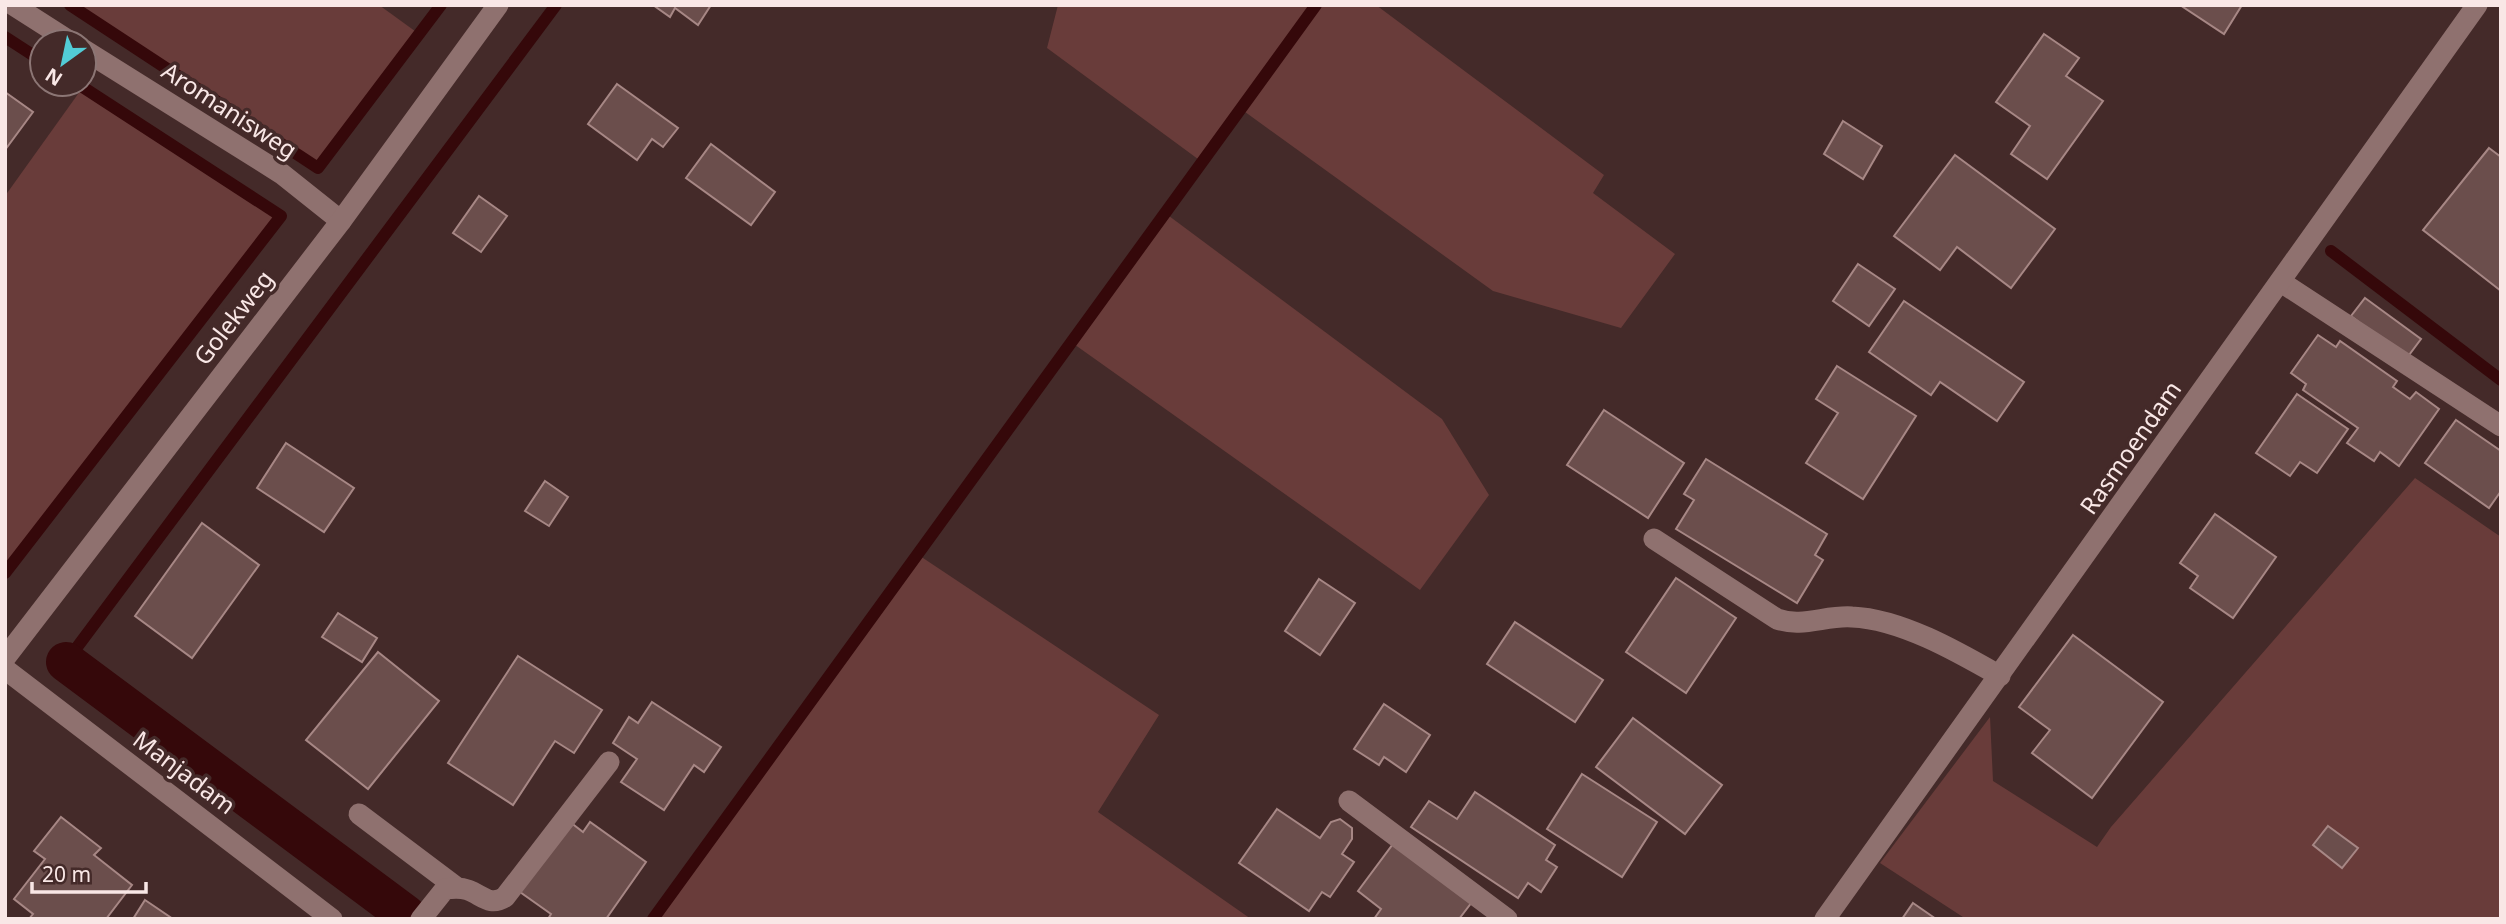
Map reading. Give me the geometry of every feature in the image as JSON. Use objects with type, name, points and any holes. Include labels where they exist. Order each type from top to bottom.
[{"type":"street","points":[[13,5],[50,28]]},
{"type":"street","name":"Golekweg","points":[[5,658],[341,221],[498,5]]},
{"type":"street","name":"Rasmoendam","points":[[1825,919],[2477,5]]},
{"type":"street","name":"Aromanisweg","points":[[98,59],[282,174],[341,221]]},
{"type":"street","points":[[2281,282],[2501,426]]},
{"type":"street","points":[[1654,539],[1777,619],[1799,623],[1836,617],[1871,618],[1948,646],[2000,676]]},
{"type":"street","name":"Manjadam","points":[[5,669],[332,919]]},
{"type":"street","points":[[359,814],[456,887],[490,902],[497,902],[505,897],[609,762]]},
{"type":"street","points":[[1349,801],[1507,919]]},
{"type":"street","points":[[421,919],[445,889],[456,887]]},
{"type":"shaded area","points":[[70,5],[379,5],[419,34],[318,168]]},
{"type":"shaded area","points":[[1058,5],[1376,5],[1604,175],[1593,193],[1675,254],[1621,328],[1493,291],[1241,109],[1202,162],[1047,48]]},
{"type":"shaded area","points":[[98,97],[281,216],[5,573],[5,196],[75,98]]},
{"type":"shaded area","points":[[1165,213],[1442,419],[1489,495],[1420,590],[1071,342]]},
{"type":"shaded area","points":[[2415,478],[2501,537],[2501,919],[1966,919],[1880,863],[1990,717],[1993,781],[2097,847],[2111,827]]},
{"type":"shaded area","points":[[917,554],[1159,715],[1098,812],[1251,919],[653,919]]},
{"type":"building","points":[[653,5],[711,5],[698,25],[675,8],[670,17]]},
{"type":"building","points":[[2180,5],[2242,5],[2224,34]]},
{"type":"building","points":[[2044,34],[2079,58],[2066,76],[2103,101],[2047,179],[2011,154],[2030,126],[1996,102]]},
{"type":"building","points":[[617,84],[678,128],[663,147],[652,139],[637,160],[588,124]]},
{"type":"building","points":[[5,92],[33,112],[5,150]]},
{"type":"building","points":[[1843,121],[1882,146],[1863,179],[1824,154]]},
{"type":"building","points":[[711,144],[775,192],[751,225],[686,178]]},
{"type":"building","points":[[2489,148],[2501,157],[2501,291],[2423,230]]},
{"type":"building","points":[[1955,155],[2055,229],[2011,288],[1957,247],[1940,270],[1894,236]]},
{"type":"building","points":[[479,196],[507,216],[481,252],[453,233]]},
{"type":"building","points":[[1858,264],[1895,289],[1869,326],[1833,301]]},
{"type":"building","points":[[2365,298],[2421,339],[2406,359],[2351,316]]},
{"type":"building","points":[[1904,301],[2024,382],[1997,421],[1940,382],[1931,395],[1869,352]]},
{"type":"building","points":[[2318,335],[2336,347],[2340,341],[2397,381],[2393,387],[2410,399],[2416,392],[2439,409],[2399,466],[2380,452],[2374,461],[2347,443],[2358,428],[2303,390],[2306,384],[2291,373]]},
{"type":"building","points":[[1837,366],[1916,416],[1863,499],[1806,463],[1838,413],[1816,399]]},
{"type":"building","points":[[2297,394],[2348,429],[2317,473],[2300,462],[2290,476],[2256,453]]},
{"type":"building","points":[[1604,410],[1684,463],[1648,518],[1567,465]]},
{"type":"building","points":[[2456,420],[2501,451],[2501,491],[2489,508],[2425,463]]},
{"type":"building","points":[[286,443],[354,488],[324,532],[257,488]]},
{"type":"building","points":[[1706,459],[1827,534],[1815,555],[1823,560],[1797,603],[1676,529],[1694,500],[1684,494]]},
{"type":"building","points":[[545,481],[568,497],[549,526],[525,511]]},
{"type":"building","points":[[2215,514],[2276,557],[2233,618],[2190,588],[2198,576],[2180,563]]},
{"type":"building","points":[[202,523],[259,565],[192,658],[135,616]]},
{"type":"building","points":[[1676,578],[1736,618],[1686,693],[1626,652]]},
{"type":"building","points":[[1319,579],[1355,603],[1320,655],[1285,631]]},
{"type":"building","points":[[338,613],[377,638],[362,662],[322,637]]},
{"type":"building","points":[[1515,622],[1603,680],[1575,722],[1487,664]]},
{"type":"building","points":[[2073,635],[2163,702],[2092,798],[2032,753],[2050,730],[2019,707]]},
{"type":"building","points":[[378,652],[439,701],[368,789],[306,740]]},
{"type":"building","points":[[518,656],[602,710],[574,753],[555,741],[513,805],[448,763]]},
{"type":"building","points":[[652,702],[721,747],[704,772],[694,765],[664,810],[621,782],[637,759],[613,743],[629,717],[638,723]]},
{"type":"building","points":[[1384,704],[1430,735],[1406,772],[1384,757],[1379,765],[1354,749]]},
{"type":"building","points":[[1633,718],[1722,785],[1685,834],[1596,767]]},
{"type":"building","points":[[1582,774],[1657,822],[1622,877],[1547,829]]},
{"type":"building","points":[[1475,792],[1555,845],[1546,860],[1557,867],[1541,892],[1528,883],[1518,898],[1411,827],[1429,801],[1457,819]]},
{"type":"building","points":[[1277,809],[1320,838],[1331,822],[1340,819],[1352,828],[1352,839],[1342,854],[1354,862],[1330,897],[1322,892],[1309,911],[1239,863]]},
{"type":"building","points":[[61,817],[101,848],[94,855],[132,885],[106,919],[29,919],[33,914],[14,899],[45,859],[34,851]]},
{"type":"building","points":[[570,822],[583,832],[590,822],[646,862],[606,919],[548,919],[551,914],[520,892]]},
{"type":"building","points":[[2328,826],[2358,848],[2342,868],[2313,845]]},
{"type":"building","points":[[1393,844],[1472,902],[1459,919],[1374,919],[1381,909],[1358,891]]},
{"type":"building","points":[[145,900],[173,919],[133,919]]},
{"type":"building","points":[[1913,903],[1936,919],[1902,919]]},
{"type":"waterway","points":[[70,5],[318,168],[441,5]]},
{"type":"waterway","points":[[66,662],[556,5]]},
{"type":"waterway","points":[[653,919],[1316,5]]},
{"type":"waterway","points":[[5,37],[28,52]]},
{"type":"waterway","points":[[5,573],[281,216],[98,97]]},
{"type":"waterway","points":[[2331,251],[2501,380]]},
{"type":"waterway","points":[[66,662],[406,915]]}]
